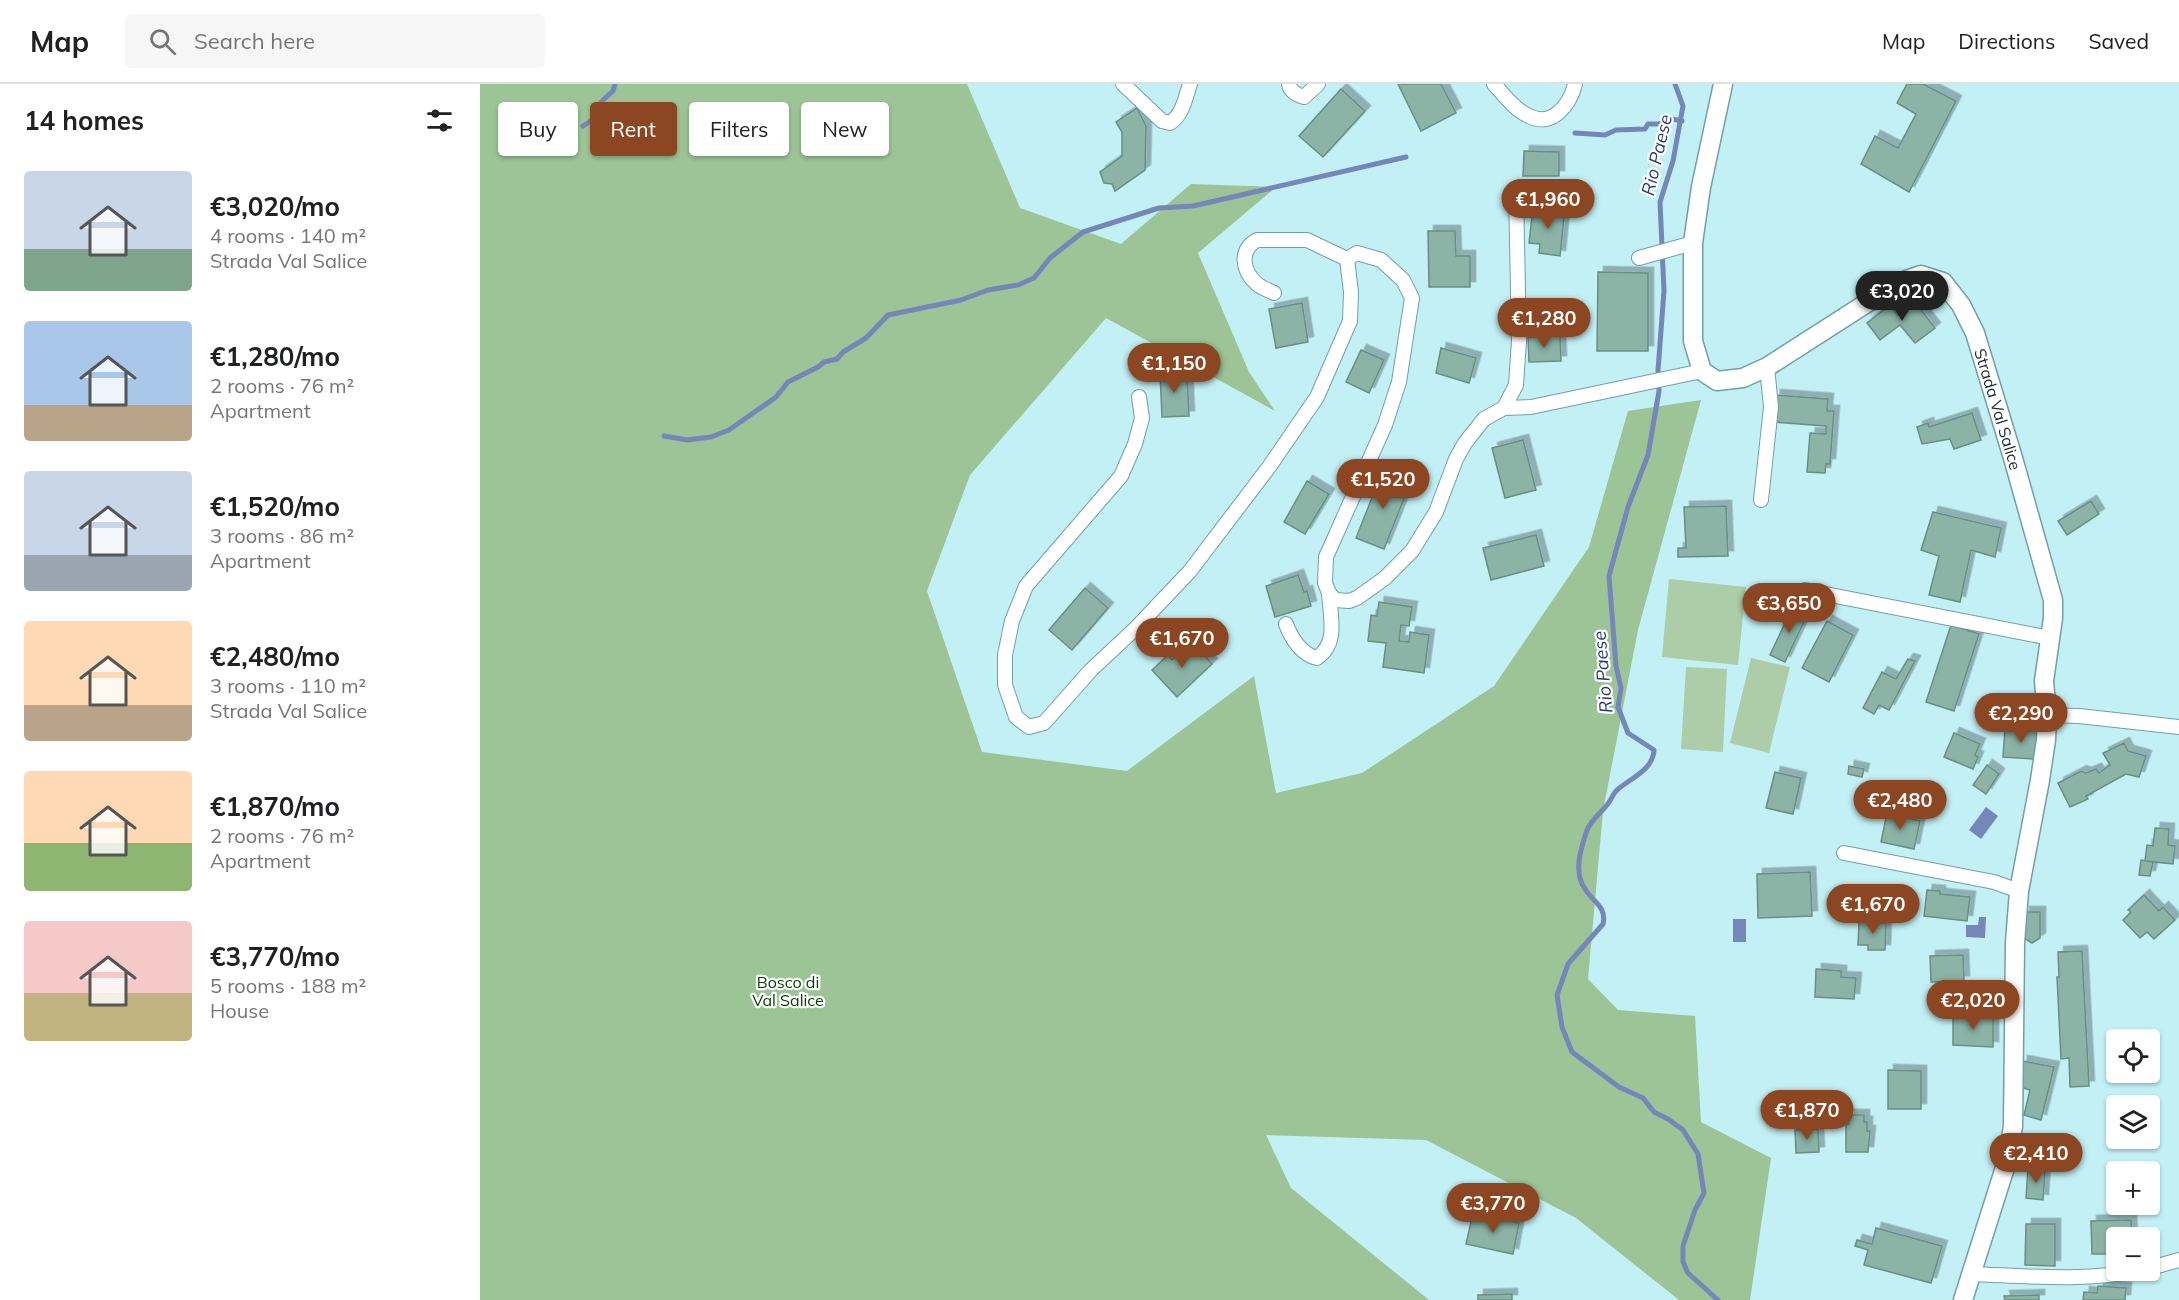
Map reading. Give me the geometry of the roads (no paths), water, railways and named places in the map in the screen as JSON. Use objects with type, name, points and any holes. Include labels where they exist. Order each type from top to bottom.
[{"type":"street","points":[[1123,84],[1162,121],[1170,123],[1182,110],[1190,84]]},
{"type":"street","points":[[1289,84],[1289,88],[1296,95],[1304,97],[1318,84]]},
{"type":"street","points":[[1494,84],[1527,116],[1537,119],[1558,115],[1568,103],[1575,84]]},
{"type":"street","points":[[1329,594],[1335,600],[1342,602],[1357,598],[1385,578],[1412,551],[1436,512],[1456,459],[1465,443],[1484,419],[1504,408],[1531,407],[1702,371],[1693,341],[1693,243],[1701,188],[1723,84]]},
{"type":"street","points":[[1504,408],[1516,386],[1518,352],[1516,191]]},
{"type":"street","points":[[1274,293],[1258,285],[1248,274],[1244,262],[1250,244],[1257,240],[1307,240],[1347,259]]},
{"type":"street","points":[[1646,256],[1693,243]]},
{"type":"street","points":[[1286,624],[1292,638],[1306,653],[1317,658],[1322,655],[1332,636],[1329,594],[1324,574],[1326,557],[1385,425],[1400,382],[1412,298],[1403,280],[1381,260],[1358,252],[1347,259]]},
{"type":"street","points":[[1139,397],[1142,418],[1135,444],[1121,476],[1026,586],[1012,621],[1005,655],[1005,685],[1016,717],[1029,727],[1044,723],[1091,670],[1136,628],[1191,571],[1269,467],[1317,397],[1350,321],[1351,292],[1347,259]]},
{"type":"street","name":"Strada Val Salice","points":[[1702,371],[1717,381],[1743,378],[1767,367],[1899,283],[1921,275],[1943,282],[1961,305],[1975,333],[2053,600],[2053,618],[2044,681],[2048,716],[2040,780],[2019,891],[2015,943],[2013,1126],[2008,1158],[1963,1300]]},
{"type":"street","points":[[1761,500],[1771,407],[1767,367]]},
{"type":"street","points":[[1805,590],[2050,638]]},
{"type":"street","points":[[2048,716],[2079,716],[2179,727]]},
{"type":"street","points":[[1844,852],[1994,882],[2019,891]]},
{"type":"street","points":[[2160,1265],[2179,1260]]},
{"type":"street","points":[[1971,1274],[2053,1277],[2106,1275]]},
{"type":"water","points":[[1986,807],[1998,816],[1981,839],[1969,830]]},
{"type":"water","points":[[1979,917],[1986,917],[1985,938],[1966,937],[1966,925],[1978,925]]},
{"type":"water","points":[[1733,919],[1746,919],[1746,942],[1733,942]]},
{"type":"waterway","points":[[583,126],[598,116],[601,102],[613,91],[615,84]]},
{"type":"waterway","name":"Rio Paese","points":[[1675,84],[1683,106],[1673,161],[1660,202],[1664,291],[1658,370],[1659,391],[1648,455],[1628,507],[1609,576],[1616,666],[1621,688],[1618,707],[1628,733],[1654,750],[1653,757],[1646,768],[1617,790],[1587,830],[1579,860],[1579,875],[1585,889],[1603,913],[1603,924],[1568,964],[1557,995],[1562,1027],[1572,1052],[1619,1087],[1643,1098],[1654,1112],[1683,1130],[1698,1154],[1704,1193],[1695,1210],[1683,1246],[1683,1262],[1688,1273],[1718,1300]]},
{"type":"waterway","points":[[1575,133],[1605,135],[1616,130],[1645,129],[1648,124],[1658,124],[1672,119],[1682,121]]},
{"type":"waterway","points":[[664,436],[687,440],[711,437],[729,430],[776,397],[788,382],[824,362],[837,359],[843,352],[866,338],[888,315],[961,300],[988,290],[1018,285],[1034,278],[1050,258],[1083,232],[1159,208],[1193,206],[1406,157]]},
{"type":"park label","name":"Bosco di Val Salice","points":[[788,991]]}]
